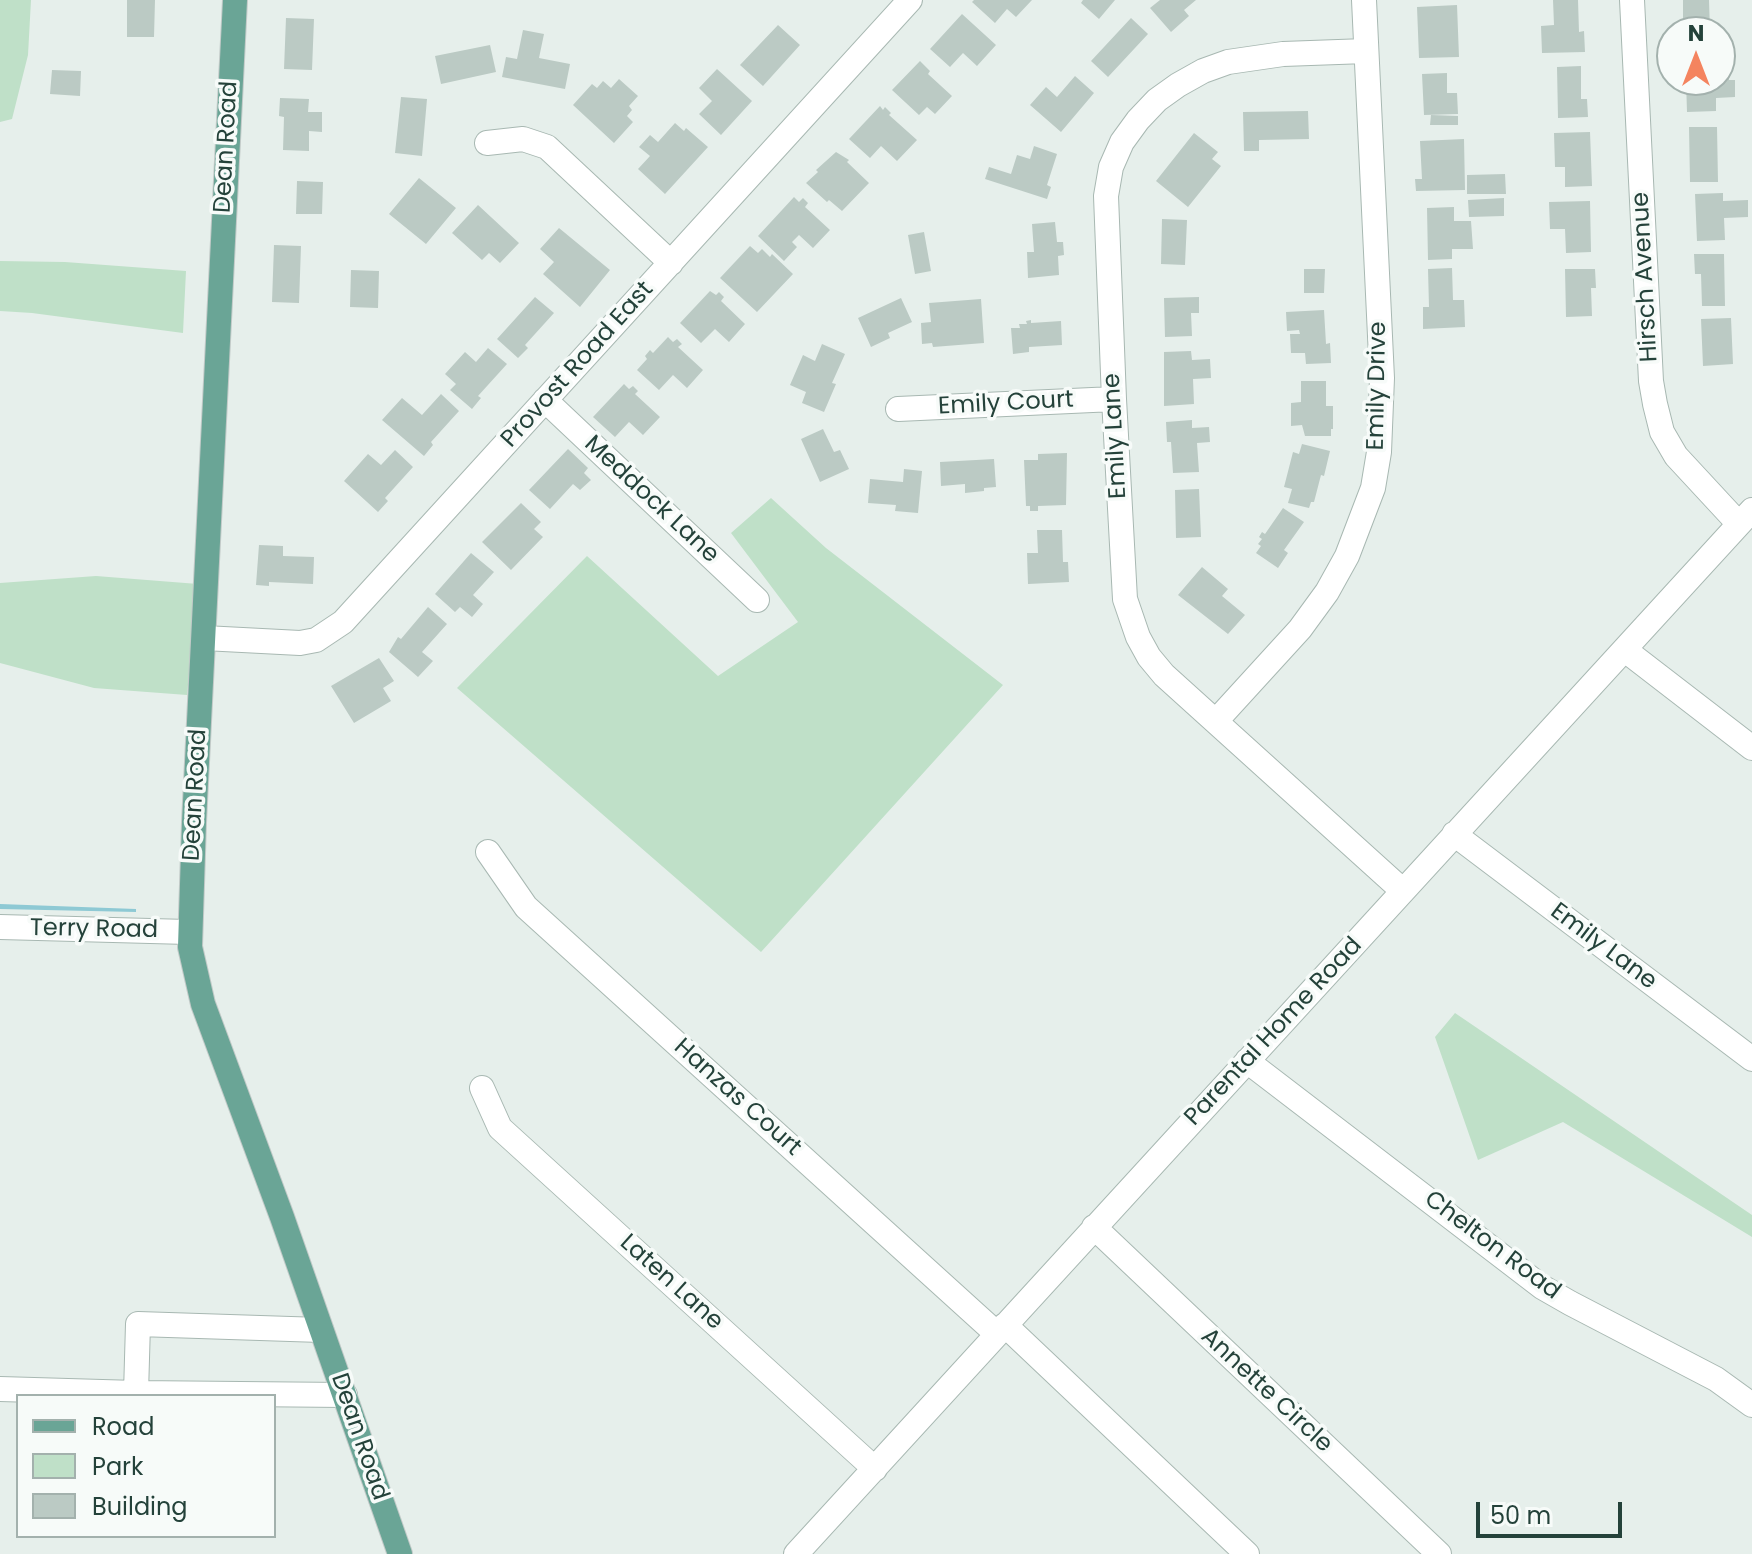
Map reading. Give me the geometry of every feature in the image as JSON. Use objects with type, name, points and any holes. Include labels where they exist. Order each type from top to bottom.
[{"type":"main road","name":"Dean Road","points":[[235,0],[188,932],[203,1004],[282,1217],[400,1554]]},
{"type":"street","name":"Provost Road East","points":[[204,638],[300,643],[332,632],[910,0]]},
{"type":"street","name":"Emily Drive","points":[[1216,721],[1300,629],[1327,592],[1347,556],[1373,488],[1379,452],[1382,378],[1364,0]]},
{"type":"street","name":"Hirsch Avenue","points":[[1632,0],[1651,381],[1655,404],[1662,432],[1676,456],[1746,517]]},
{"type":"street","name":"Emily Lane","points":[[1366,51],[1283,54],[1228,62],[1203,71],[1157,100],[1122,142],[1111,167],[1106,196],[1114,399],[1123,579],[1129,617],[1149,657],[1164,675],[1403,891]]},
{"type":"street","points":[[487,143],[523,139],[547,147],[671,263]]},
{"type":"street","name":"Emily Court","points":[[898,409],[1114,399]]},
{"type":"street","name":"Meddock Lane","points":[[545,400],[757,600]]},
{"type":"street","name":"Parental Home Road","points":[[796,1554],[1746,517]]},
{"type":"street","points":[[1625,650],[1752,748]]},
{"type":"street","name":"Emily Lane","points":[[1454,834],[1752,1059]]},
{"type":"street","name":"Hanzas Court","points":[[488,852],[526,907],[1001,1330],[1247,1554]]},
{"type":"street","name":"Terry Road","points":[[0,927],[188,932]]},
{"type":"street","name":"Chelton Road","points":[[1247,1061],[1542,1287],[1716,1379],[1752,1405]]},
{"type":"street","name":"Laten Lane","points":[[482,1088],[500,1128],[875,1469]]},
{"type":"street","name":"Annette Circle","points":[[1094,1227],[1439,1554]]},
{"type":"street","points":[[136,1393],[138,1324],[321,1330]]},
{"type":"street","points":[[0,1389],[240,1394]]},
{"type":"street","points":[[276,1394],[345,1395]]},
{"type":"green space","points":[[0,0],[31,0],[28,55],[12,119],[0,122]]},
{"type":"green space","points":[[0,261],[65,262],[186,271],[183,333],[0,311]]},
{"type":"green space","points":[[771,498],[826,548],[1003,685],[761,952],[457,688],[587,556],[718,676],[798,622],[731,533]]},
{"type":"green space","points":[[96,576],[198,584],[187,695],[94,688],[0,663],[0,583]]},
{"type":"green space","points":[[1455,1013],[1752,1215],[1752,1237],[1563,1122],[1478,1160],[1435,1037]]},
{"type":"water","points":[[0,904],[136,909],[136,912],[0,909]]},
{"type":"building","points":[[127,0],[155,0],[154,37],[127,37]]},
{"type":"building","points":[[1032,0],[1016,17],[1007,9],[995,23],[972,2]]},
{"type":"building","points":[[1083,0],[1115,0],[1099,19],[1081,3]]},
{"type":"building","points":[[1160,0],[1196,0],[1184,10],[1189,16],[1171,32],[1150,8]]},
{"type":"building","points":[[1553,0],[1578,0],[1579,32],[1584,31],[1585,52],[1542,53],[1541,26],[1554,25]]},
{"type":"building","points":[[1683,0],[1709,0],[1710,16],[1683,16]]},
{"type":"building","points":[[1457,5],[1459,57],[1419,58],[1417,7]]},
{"type":"building","points":[[962,14],[996,45],[977,66],[963,53],[950,67],[930,49]]},
{"type":"building","points":[[286,18],[314,19],[312,70],[284,69]]},
{"type":"building","points":[[1131,18],[1148,34],[1108,77],[1091,61]]},
{"type":"building","points":[[778,25],[800,45],[763,86],[740,65]]},
{"type":"building","points":[[523,30],[544,34],[539,58],[570,64],[565,89],[502,77],[506,57],[517,59]]},
{"type":"building","points":[[490,45],[496,72],[441,84],[435,56]]},
{"type":"building","points":[[920,61],[930,71],[928,74],[952,96],[935,114],[927,107],[919,115],[892,90]]},
{"type":"building","points":[[1581,66],[1581,99],[1587,99],[1588,117],[1558,118],[1557,67]]},
{"type":"building","points":[[717,69],[752,101],[721,135],[699,114],[712,101],[699,88]]},
{"type":"building","points":[[52,70],[81,71],[80,96],[50,94]]},
{"type":"building","points":[[1447,73],[1447,93],[1457,93],[1458,114],[1424,115],[1422,74]]},
{"type":"building","points":[[1075,76],[1094,93],[1061,132],[1030,105],[1046,87],[1057,97]]},
{"type":"building","points":[[619,79],[638,96],[629,106],[632,110],[627,116],[633,122],[614,143],[573,105],[592,84],[597,88],[603,81],[611,88]]},
{"type":"building","points":[[1686,96],[1735,96],[1716,98],[1716,111],[1687,112]]},
{"type":"building","points":[[401,97],[427,99],[422,156],[395,153]]},
{"type":"building","points":[[280,98],[309,99],[308,112],[322,112],[322,132],[309,131],[309,151],[283,150],[284,117],[279,116]]},
{"type":"building","points":[[880,106],[883,110],[885,107],[891,113],[889,115],[917,140],[897,161],[881,146],[870,158],[849,139]]},
{"type":"building","points":[[1308,111],[1309,139],[1259,140],[1259,151],[1244,151],[1243,112]]},
{"type":"building","points":[[1431,115],[1458,116],[1458,125],[1430,125]]},
{"type":"building","points":[[675,123],[684,131],[686,128],[708,147],[665,194],[638,169],[650,156],[639,147],[650,135],[658,142]]},
{"type":"building","points":[[1689,127],[1717,127],[1718,182],[1690,182]]},
{"type":"building","points":[[1590,132],[1592,186],[1565,187],[1565,167],[1555,167],[1554,133]]},
{"type":"building","points":[[1194,133],[1218,152],[1212,159],[1221,166],[1188,207],[1156,181]]},
{"type":"building","points":[[1464,139],[1465,190],[1416,191],[1415,179],[1422,179],[1420,141]]},
{"type":"building","points":[[1034,146],[1057,154],[1047,185],[1051,187],[1047,199],[985,179],[989,167],[1011,174],[1017,155],[1030,159]]},
{"type":"building","points":[[836,152],[849,160],[847,162],[869,183],[842,211],[806,183]]},
{"type":"building","points":[[1505,174],[1506,194],[1467,194],[1467,175]]},
{"type":"building","points":[[419,178],[456,208],[426,244],[389,214]]},
{"type":"building","points":[[297,181],[323,182],[322,214],[296,214]]},
{"type":"building","points":[[1723,193],[1723,201],[1748,200],[1748,217],[1724,218],[1725,240],[1697,241],[1695,194]]},
{"type":"building","points":[[794,197],[799,202],[803,198],[808,203],[805,207],[830,230],[813,248],[799,235],[792,242],[797,247],[784,261],[758,236]]},
{"type":"building","points":[[1504,198],[1504,216],[1469,217],[1468,200]]},
{"type":"building","points":[[1590,201],[1591,252],[1566,253],[1565,229],[1550,229],[1549,202]]},
{"type":"building","points":[[478,205],[519,243],[500,263],[489,253],[482,260],[452,233]]},
{"type":"building","points":[[1454,207],[1454,221],[1471,221],[1473,249],[1452,249],[1452,259],[1428,260],[1427,208]]},
{"type":"building","points":[[1162,219],[1187,220],[1185,265],[1161,264]]},
{"type":"building","points":[[1055,222],[1057,242],[1063,242],[1064,255],[1058,256],[1059,275],[1028,278],[1027,252],[1034,252],[1032,224]]},
{"type":"building","points":[[559,228],[610,270],[580,307],[543,274],[554,262],[540,249]]},
{"type":"building","points":[[924,232],[931,271],[915,274],[908,235]]},
{"type":"building","points":[[274,245],[301,246],[299,303],[272,302]]},
{"type":"building","points":[[750,246],[758,253],[762,249],[770,257],[772,254],[793,274],[757,312],[720,278]]},
{"type":"building","points":[[1694,254],[1724,254],[1725,306],[1702,306],[1701,274],[1695,274]]},
{"type":"building","points":[[1452,268],[1453,300],[1464,300],[1465,327],[1423,329],[1423,307],[1429,307],[1428,269]]},
{"type":"building","points":[[1304,269],[1325,269],[1324,293],[1304,293]]},
{"type":"building","points":[[1565,269],[1595,269],[1596,288],[1591,288],[1592,316],[1566,317]]},
{"type":"building","points":[[351,270],[379,271],[378,308],[350,307]]},
{"type":"building","points":[[710,291],[716,295],[719,292],[724,297],[721,301],[745,324],[729,342],[715,329],[701,343],[680,323]]},
{"type":"building","points":[[535,297],[554,313],[525,345],[528,348],[518,358],[497,339]]},
{"type":"building","points":[[1199,297],[1199,313],[1191,313],[1192,336],[1165,337],[1164,298]]},
{"type":"building","points":[[901,298],[912,322],[888,333],[890,338],[871,347],[858,318]]},
{"type":"building","points":[[981,299],[984,343],[933,347],[932,343],[922,344],[921,323],[931,322],[929,303]]},
{"type":"building","points":[[1324,310],[1326,344],[1330,343],[1331,363],[1306,364],[1305,353],[1291,353],[1290,334],[1300,334],[1299,330],[1287,331],[1286,312]]},
{"type":"building","points":[[1731,318],[1733,364],[1703,366],[1701,319]]},
{"type":"building","points":[[1031,320],[1031,323],[1061,321],[1062,345],[1029,347],[1029,352],[1013,354],[1011,328],[1020,328],[1019,324],[1027,324],[1026,321]]},
{"type":"building","points":[[668,337],[673,342],[677,339],[682,344],[678,347],[703,370],[687,388],[673,375],[659,390],[637,370],[650,350],[653,353]]},
{"type":"building","points":[[822,344],[845,354],[824,412],[802,403],[806,392],[790,385],[803,355],[815,361]]},
{"type":"building","points":[[488,348],[507,364],[478,396],[481,398],[472,409],[450,390],[456,384],[445,374],[465,352],[476,362]]},
{"type":"building","points":[[1191,351],[1192,360],[1210,359],[1211,378],[1193,379],[1194,404],[1164,406],[1164,352]]},
{"type":"building","points":[[1301,381],[1326,381],[1326,406],[1333,406],[1331,436],[1305,436],[1302,425],[1291,426],[1291,403],[1301,402]]},
{"type":"building","points":[[624,384],[629,389],[633,386],[638,391],[635,394],[660,417],[643,435],[629,422],[615,437],[593,417]]},
{"type":"building","points":[[441,394],[459,411],[431,442],[433,445],[424,456],[382,420],[402,398],[422,415]]},
{"type":"building","points":[[1192,420],[1192,428],[1209,427],[1210,442],[1197,443],[1199,472],[1173,473],[1166,422]]},
{"type":"building","points":[[823,429],[834,452],[840,450],[849,469],[820,482],[801,439]]},
{"type":"building","points":[[1302,444],[1330,451],[1324,476],[1321,475],[1314,502],[1309,508],[1288,503],[1292,489],[1284,487],[1293,452],[1299,454]]},
{"type":"building","points":[[568,449],[588,468],[584,473],[591,480],[580,490],[573,484],[550,509],[529,490]]},
{"type":"building","points":[[395,450],[413,467],[385,498],[388,501],[378,512],[344,481],[368,454],[381,465]]},
{"type":"building","points":[[1067,453],[1066,505],[1038,506],[1038,511],[1030,511],[1030,506],[1026,506],[1024,460],[1038,460],[1038,454]]},
{"type":"building","points":[[994,459],[996,487],[965,493],[965,484],[941,486],[940,462]]},
{"type":"building","points":[[904,469],[922,471],[918,513],[895,511],[896,505],[868,503],[870,479],[903,482]]},
{"type":"building","points":[[1199,489],[1201,537],[1176,538],[1175,490]]},
{"type":"building","points":[[521,503],[541,522],[534,529],[543,537],[511,570],[482,542]]},
{"type":"building","points":[[1283,508],[1304,522],[1284,550],[1288,553],[1278,568],[1256,553],[1261,546],[1258,544],[1262,532],[1265,534]]},
{"type":"building","points":[[1037,530],[1062,530],[1063,562],[1068,562],[1069,582],[1028,584],[1027,553],[1038,553]]},
{"type":"building","points":[[259,545],[283,546],[283,556],[314,557],[313,584],[269,582],[269,586],[256,585]]},
{"type":"building","points":[[471,553],[494,572],[473,595],[483,604],[472,617],[460,607],[455,612],[435,594]]},
{"type":"building","points":[[1202,567],[1228,589],[1222,596],[1245,615],[1228,634],[1178,595]]},
{"type":"building","points":[[428,607],[447,624],[422,652],[433,661],[418,677],[389,652],[398,637],[401,639]]},
{"type":"building","points":[[379,658],[394,681],[383,688],[391,701],[354,723],[331,686]]}]
